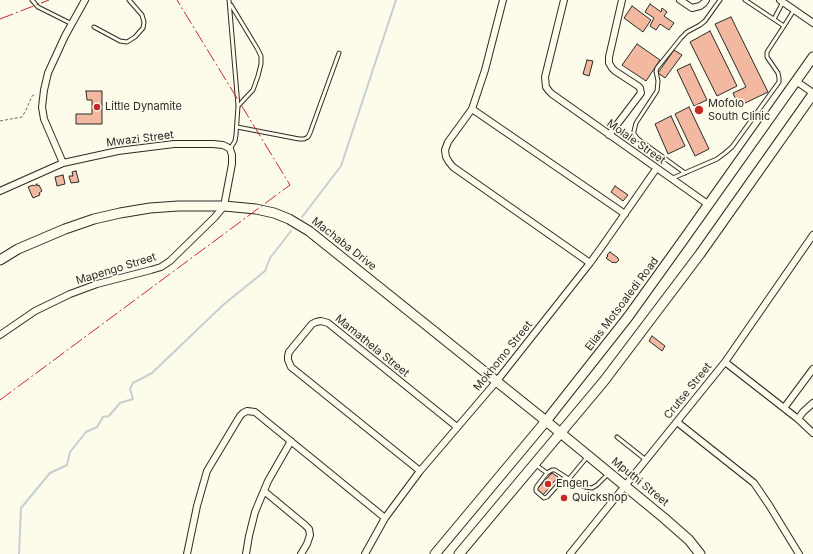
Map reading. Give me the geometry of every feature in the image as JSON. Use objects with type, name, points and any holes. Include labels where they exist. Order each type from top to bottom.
[{"type":"main road","name":"Elias Motsoaledi Road","points":[[435,554],[546,421],[628,317],[813,57]]},
{"type":"main road","points":[[459,554],[604,381],[700,254],[813,93]]},
{"type":"main road","name":"Machaba Drive","points":[[0,260],[18,249],[65,229],[120,213],[150,208],[178,206],[224,206],[256,209],[274,213],[294,221],[304,227],[560,433]]},
{"type":"main road","name":"Mputhi Street","points":[[560,433],[684,535],[700,554]]},
{"type":"street","points":[[63,163],[44,119],[42,107],[44,90],[48,73],[85,0]]},
{"type":"street","points":[[503,0],[485,70],[472,109],[448,142],[445,150],[446,157],[453,167],[590,263]]},
{"type":"street","name":"Molale Street","points":[[564,0],[545,77],[546,87],[552,94],[656,169],[709,205]]},
{"type":"street","points":[[609,135],[641,93],[638,86],[615,71],[609,63],[609,56],[622,0]]},
{"type":"street","points":[[680,0],[692,8],[696,8],[704,4],[706,0]]},
{"type":"street","points":[[782,1],[813,23]]},
{"type":"street","points":[[796,81],[813,93]]},
{"type":"street","points":[[472,109],[625,214]]},
{"type":"street","name":"Mwazi Street","points":[[0,191],[63,163],[118,151],[174,144],[223,145],[228,147],[230,150]]},
{"type":"street","points":[[224,206],[232,164],[232,155],[230,150]]},
{"type":"street","name":"Mokhomo Street","points":[[365,554],[385,518],[420,471],[496,382],[590,263],[656,169]]},
{"type":"street","name":"Mapengo Street","points":[[0,335],[35,312],[70,294],[97,284],[161,267],[170,261],[215,217],[224,206]]},
{"type":"street","name":"Crutse Street","points":[[573,553],[624,486],[725,362],[813,235]]},
{"type":"street","name":"Mamathela Street","points":[[420,471],[291,367],[288,360],[289,352],[312,324],[321,321],[328,323],[457,427]]},
{"type":"street","points":[[725,362],[798,419],[813,433]]},
{"type":"street","points":[[784,408],[813,368]]},
{"type":"street","points":[[798,419],[813,403]]},
{"type":"street","points":[[188,554],[197,506],[207,471],[240,416],[247,412],[255,412],[385,518]]},
{"type":"street","points":[[676,422],[754,483],[769,504],[799,554]]},
{"type":"street","points":[[246,554],[255,512],[268,481],[291,442]]},
{"type":"street","points":[[264,491],[309,529],[310,535],[302,554]]},
{"type":"lane","points":[[32,0],[38,8],[72,24]]},
{"type":"lane","points":[[94,27],[127,42],[135,37],[143,28],[144,22],[142,14],[129,0]]},
{"type":"lane","points":[[685,173],[638,139],[634,134],[634,131],[636,123],[657,91],[657,68],[680,38],[687,32],[700,26],[720,0]]},
{"type":"lane","points":[[745,0],[784,26]]},
{"type":"lane","points":[[774,19],[782,1]]},
{"type":"lane","points":[[230,2],[261,56],[261,64],[253,90],[238,106]]},
{"type":"lane","points":[[230,2],[238,106],[235,141],[230,150]]},
{"type":"lane","points":[[671,179],[717,159],[732,147],[779,82],[778,73],[767,57],[767,52],[794,10]]},
{"type":"lane","points":[[237,127],[304,139],[310,133],[339,53]]},
{"type":"lane","points":[[617,437],[646,460]]},
{"type":"lane","points":[[569,479],[588,456]]},
{"type":"lane","points":[[534,464],[547,473]]},
{"type":"lane","points":[[565,477],[546,498],[537,492],[536,488],[550,470],[553,470],[569,479],[574,483],[592,488],[609,473]]},
{"type":"path","points":[[0,121],[22,117],[32,96],[44,90]]},
{"type":"building","points":[[650,4],[661,12],[662,8],[667,12],[664,16],[674,23],[669,30],[660,24],[656,30],[650,26],[654,18],[645,12]]},
{"type":"building","points":[[632,6],[651,20],[643,32],[624,18]]},
{"type":"building","points":[[731,17],[768,92],[739,106],[733,93],[746,87],[715,24]]},
{"type":"building","points":[[710,31],[737,86],[717,96],[690,42]]},
{"type":"building","points":[[637,44],[660,60],[646,81],[622,65]]},
{"type":"building","points":[[674,50],[682,55],[665,78],[658,73]]},
{"type":"building","points":[[587,60],[593,61],[589,76],[583,74]]},
{"type":"building","points":[[690,64],[707,100],[694,106],[677,70]]},
{"type":"building","name":"Little Dynamite","points":[[86,91],[102,91],[102,124],[76,124],[76,114],[92,114],[92,100],[87,100]]},
{"type":"building","points":[[689,107],[709,149],[695,156],[675,114]]},
{"type":"building","points":[[671,116],[685,146],[668,154],[655,124]]},
{"type":"building","points":[[76,171],[79,182],[71,183],[69,176],[73,176],[72,172]]},
{"type":"building","points":[[63,175],[65,184],[57,186],[55,177]]},
{"type":"building","points":[[37,184],[42,191],[39,193],[40,195],[33,198],[28,187]]},
{"type":"building","points":[[615,186],[628,195],[623,201],[611,192]]},
{"type":"building","points":[[610,252],[618,258],[619,260],[616,263],[613,263],[606,258]]},
{"type":"building","points":[[652,336],[665,346],[662,351],[649,341]]},
{"type":"building","points":[[552,473],[558,477],[543,495],[537,489]]},
{"type":"waterway","points":[[302,217],[341,166],[396,0]]},
{"type":"waterway","points":[[19,554],[21,508],[50,473],[67,465],[70,452],[86,432],[97,427],[103,417],[109,416],[120,403],[133,399],[130,389],[133,383],[152,373],[223,305],[265,271],[270,258],[291,231]]},
{"type":"power","points":[[0,19],[49,0]]},
{"type":"power","points":[[0,400],[290,185],[177,0]]},
{"type":"place","name":"Little Dynamite","points":[[97,107]]},
{"type":"place","name":"Mofolo South Clinic","points":[[699,110]]},
{"type":"place","name":"Engen","points":[[548,484]]},
{"type":"place","name":"Quickshop","points":[[564,498]]}]
